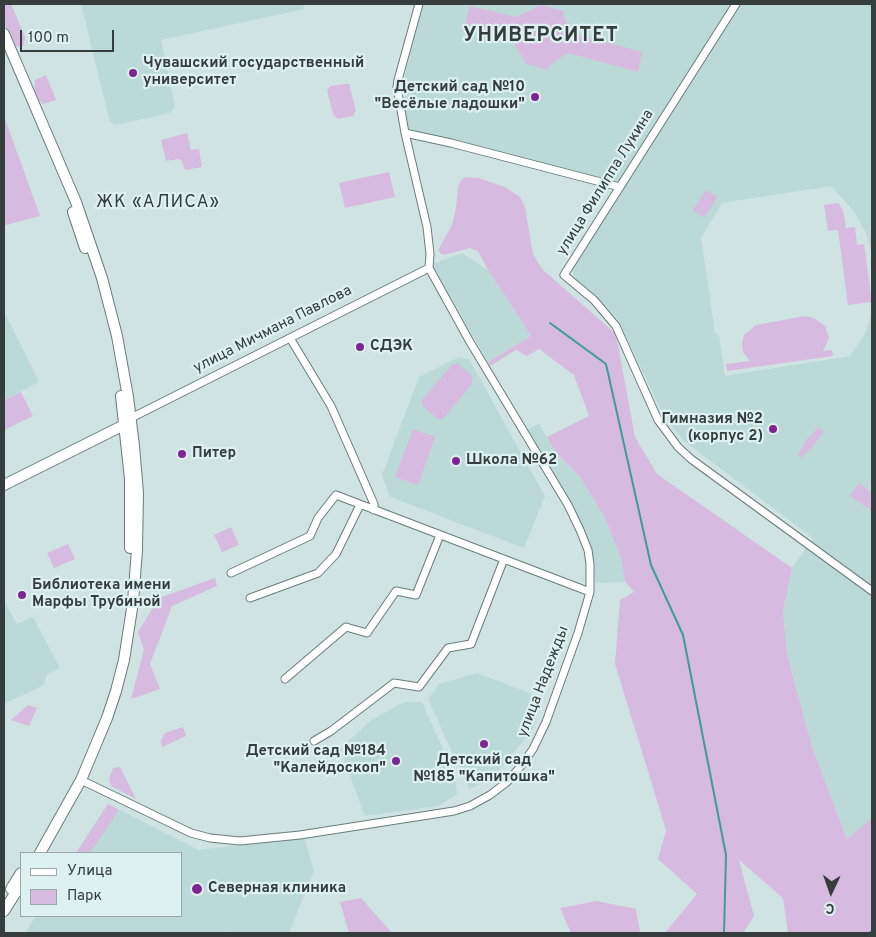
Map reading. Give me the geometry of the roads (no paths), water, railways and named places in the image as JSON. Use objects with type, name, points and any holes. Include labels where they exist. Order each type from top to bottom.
[{"type":"main road","points":[[4,34],[34,112],[73,204],[92,256],[117,336],[126,420],[138,493],[124,660],[116,691],[107,718],[41,852]]},
{"type":"main road","points":[[4,50],[34,112]]},
{"type":"main road","name":"улица Мичмана Павлова","points":[[4,477],[45,460],[126,420]]},
{"type":"main road","name":"улица Мичмана Павлова","points":[[4,485],[45,460]]},
{"type":"main road","points":[[34,852],[78,778]]},
{"type":"main road","points":[[4,900],[20,875]]},
{"type":"main road","points":[[4,911],[20,886]]},
{"type":"street","points":[[419,4],[397,88],[405,133],[427,227],[430,254],[429,268]]},
{"type":"street","name":"улица Филиппа Лукина","points":[[736,4],[564,275],[594,300],[616,326],[658,420],[678,446],[692,459],[872,591]]},
{"type":"street","points":[[405,133],[451,143],[620,187]]},
{"type":"street","name":"улица Мичмана Павлова","points":[[126,420],[429,268]]},
{"type":"street","name":"улица Надежды","points":[[78,778],[192,833],[210,838],[240,841],[300,835],[435,815],[462,809],[490,794],[507,782],[521,766],[533,748],[546,722],[575,642],[590,592],[588,550],[568,505],[470,342],[429,268]]},
{"type":"street","points":[[290,338],[331,406],[374,504],[374,510]]},
{"type":"street","points":[[231,573],[310,536],[318,518],[336,495],[590,592]]},
{"type":"street","points":[[250,598],[318,572],[336,554],[360,505]]},
{"type":"street","points":[[285,679],[346,627],[367,633],[396,591],[416,595],[440,535]]},
{"type":"street","points":[[314,742],[394,683],[420,687],[448,648],[471,644],[504,560]]},
{"type":"waterway","points":[[550,323],[606,364],[651,565],[683,635],[726,855],[724,933]]},
{"type":"place","name":"Чувашский государственный университет","points":[[133,73]]},
{"type":"place","name":"Детский сад №10 \"Весёлые ладошки\"","points":[[535,97]]},
{"type":"place","name":"СДЭК","points":[[360,347]]},
{"type":"place","name":"Гимназия №2 (корпус 2)","points":[[773,429]]},
{"type":"place","name":"Питер","points":[[182,454]]},
{"type":"place","name":"Школа №62","points":[[456,461]]},
{"type":"place","name":"Библиотека имени Марфы Трубиной","points":[[22,595]]},
{"type":"place","name":"Детский сад №185 \"Капитошка\"","points":[[484,744]]},
{"type":"place","name":"Детский сад №184 \"Калейдоскоп\"","points":[[396,761]]},
{"type":"place","name":"Северная клиника","points":[[197,889]]},
{"type":"district","name":"УНИВЕРСИТЕТ","points":[[541,37]]},
{"type":"district","name":"ЖК «АЛИСА»","points":[[158,203]]}]
